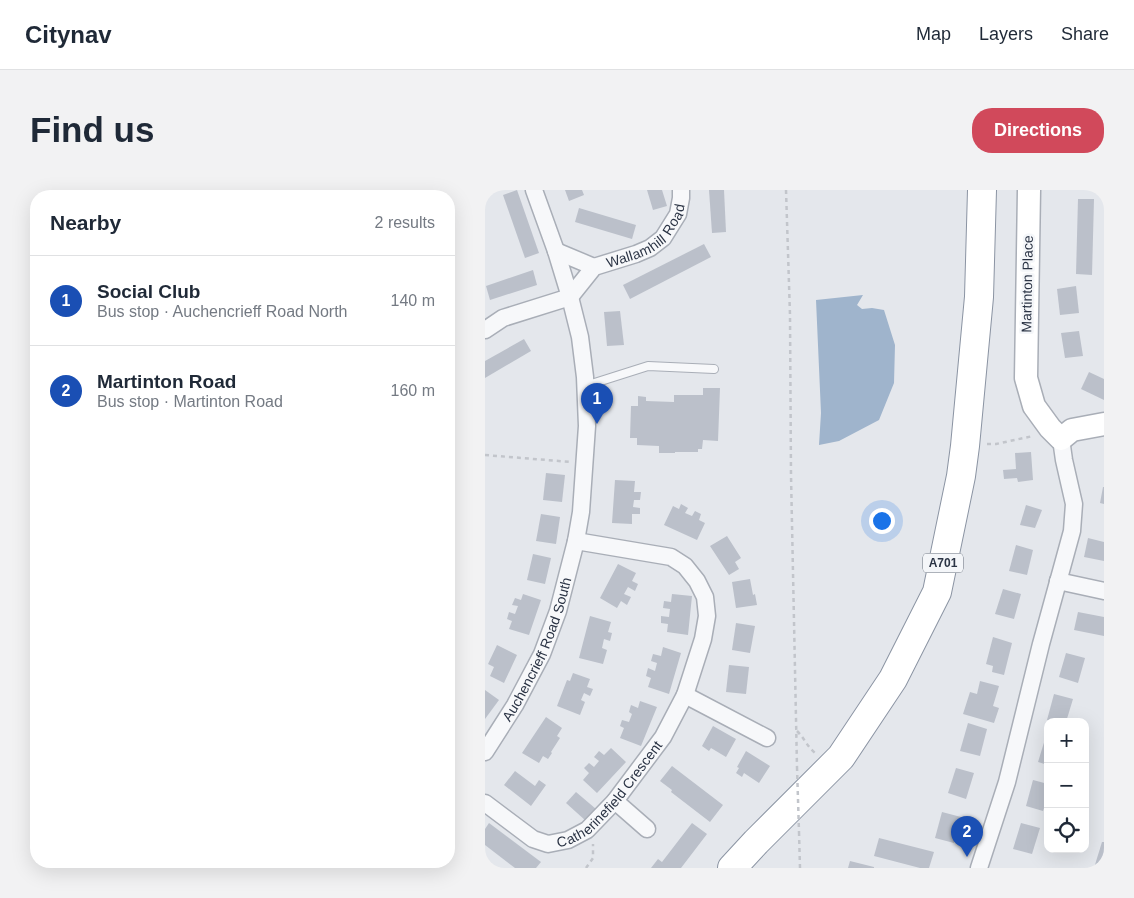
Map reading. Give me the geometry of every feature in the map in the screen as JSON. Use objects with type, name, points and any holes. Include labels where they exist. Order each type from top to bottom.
[{"type":"highway","name":"A701","points":[[733,868],[841,758],[893,679],[937,592],[961,476],[965,446],[979,297],[982,190]]},
{"type":"street","name":"Auchencrieff Road South","points":[[485,752],[515,705],[542,654],[558,611],[576,541],[581,512],[587,426],[580,337],[556,251],[534,190]]},
{"type":"street","name":"Wallamhill Road","points":[[570,297],[594,267],[637,254],[650,248],[663,238],[678,214],[681,190]]},
{"type":"street","name":"Martinton Place","points":[[1029,190],[1026,378],[1034,406],[1050,428],[1061,439]]},
{"type":"street","name":"Wallamhill Road","points":[[556,251],[594,267]]},
{"type":"street","points":[[485,330],[503,318],[570,297]]},
{"type":"street","points":[[979,868],[1007,782],[1071,531],[1074,504],[1061,439],[1072,430],[1104,424]]},
{"type":"street","name":"Catherinefield Crescent","points":[[485,803],[533,839],[548,844],[568,840],[587,830],[615,801],[663,737],[685,695],[703,639],[707,616],[705,598],[697,581],[685,566],[671,557],[576,541]]},
{"type":"street","points":[[1058,581],[1104,591]]},
{"type":"street","points":[[685,695],[767,738]]},
{"type":"street","points":[[615,801],[647,829]]},
{"type":"lane","points":[[585,386],[647,366],[714,368]]},
{"type":"path","points":[[786,190],[800,868]]},
{"type":"path","points":[[965,446],[996,444],[1037,435],[1061,439]]},
{"type":"path","points":[[485,455],[585,463]]},
{"type":"path","points":[[796,731],[804,738],[807,746],[832,767]]},
{"type":"path","points":[[586,868],[593,858],[592,825]]},
{"type":"water","points":[[863,295],[857,305],[862,309],[884,310],[895,345],[894,383],[879,420],[839,441],[819,445],[821,413],[816,300]]},
{"type":"building","points":[[517,190],[539,253],[525,258],[503,195]]},
{"type":"building","points":[[565,190],[582,190],[584,195],[569,201]]},
{"type":"building","points":[[647,190],[662,190],[667,206],[653,210]]},
{"type":"building","points":[[709,190],[724,190],[726,232],[712,233]]},
{"type":"building","points":[[1078,199],[1094,199],[1092,275],[1076,274]]},
{"type":"building","points":[[579,208],[636,225],[632,239],[575,222]]},
{"type":"building","points":[[704,244],[711,257],[630,299],[623,285]]},
{"type":"building","points":[[533,270],[537,285],[490,300],[486,286]]},
{"type":"building","points":[[1076,286],[1079,313],[1060,315],[1057,289]]},
{"type":"building","points":[[620,311],[624,345],[607,346],[604,312]]},
{"type":"building","points":[[1079,331],[1083,356],[1065,358],[1061,333]]},
{"type":"building","points":[[524,339],[531,351],[485,378],[485,361]]},
{"type":"building","points":[[1089,372],[1104,379],[1104,400],[1081,389]]},
{"type":"building","points":[[703,388],[720,388],[718,441],[703,440],[702,449],[698,449],[698,452],[659,453],[659,446],[637,445],[637,438],[630,438],[631,406],[638,406],[638,396],[646,397],[646,401],[674,402],[674,395],[703,395]]},
{"type":"building","points":[[1031,452],[1033,480],[1018,482],[1017,478],[1004,479],[1003,470],[1016,469],[1015,453]]},
{"type":"building","points":[[546,473],[565,475],[562,502],[543,500]]},
{"type":"building","points":[[615,480],[635,481],[634,492],[641,492],[640,500],[634,500],[633,507],[640,508],[640,514],[632,514],[632,524],[612,523]]},
{"type":"building","points":[[1104,487],[1104,504],[1100,503]]},
{"type":"building","points":[[681,504],[688,508],[685,513],[692,516],[695,511],[701,514],[699,520],[705,523],[697,540],[664,525],[673,506],[679,509]]},
{"type":"building","points":[[1026,505],[1042,510],[1035,528],[1020,525]]},
{"type":"building","points":[[541,514],[560,517],[556,544],[536,541]]},
{"type":"building","points":[[727,536],[741,558],[735,562],[739,569],[729,575],[710,546]]},
{"type":"building","points":[[1088,538],[1104,542],[1104,561],[1084,557]]},
{"type":"building","points":[[1016,545],[1033,550],[1027,575],[1009,571]]},
{"type":"building","points":[[533,554],[551,558],[545,584],[527,580]]},
{"type":"building","points":[[618,564],[636,573],[632,581],[638,584],[635,591],[628,587],[624,594],[631,597],[627,605],[621,601],[617,608],[600,598]]},
{"type":"building","points":[[750,579],[757,605],[736,608],[732,582]]},
{"type":"building","points":[[1003,589],[1021,594],[1014,619],[995,614]]},
{"type":"building","points":[[523,594],[541,600],[529,635],[509,629],[512,621],[507,619],[509,612],[515,614],[518,606],[512,605],[515,598],[521,600]]},
{"type":"building","points":[[672,594],[692,596],[688,635],[667,632],[668,624],[661,623],[661,616],[669,617],[670,609],[663,608],[664,601],[671,602]]},
{"type":"building","points":[[1078,612],[1104,617],[1104,636],[1074,630]]},
{"type":"building","points":[[590,616],[611,622],[608,632],[612,633],[610,641],[604,639],[602,648],[607,650],[603,664],[579,658]]},
{"type":"building","points":[[736,623],[755,626],[750,653],[732,650]]},
{"type":"building","points":[[993,637],[1012,643],[1004,675],[992,672],[993,666],[986,664]]},
{"type":"building","points":[[497,645],[517,655],[504,683],[490,676],[494,667],[488,664]]},
{"type":"building","points":[[663,647],[681,653],[669,694],[648,687],[651,678],[646,676],[648,668],[655,671],[657,663],[651,661],[653,654],[661,656]]},
{"type":"building","points":[[1066,653],[1085,658],[1078,683],[1059,677]]},
{"type":"building","points":[[729,665],[749,667],[746,694],[726,692]]},
{"type":"building","points":[[573,673],[590,679],[587,687],[593,689],[590,696],[584,693],[581,700],[585,702],[580,715],[557,706],[567,680],[570,681]]},
{"type":"building","points":[[980,681],[999,686],[993,706],[999,708],[994,723],[963,714],[970,692],[977,694]]},
{"type":"building","points":[[485,690],[499,700],[485,719]]},
{"type":"building","points":[[1054,694],[1073,699],[1067,718],[1048,718]]},
{"type":"building","points":[[640,701],[657,707],[641,746],[620,738],[624,728],[620,726],[622,720],[629,722],[632,714],[629,712],[631,705],[638,708]]},
{"type":"building","points":[[546,717],[562,728],[557,736],[560,738],[552,753],[548,759],[543,756],[539,763],[522,753]]},
{"type":"building","points":[[968,723],[987,729],[980,756],[960,751]]},
{"type":"building","points":[[713,726],[736,739],[726,757],[711,748],[709,751],[702,746]]},
{"type":"building","points":[[1044,742],[1044,764],[1038,762]]},
{"type":"building","points":[[611,748],[626,762],[597,793],[583,780],[589,773],[584,768],[589,763],[594,767],[599,761],[594,757],[599,751],[604,755]]},
{"type":"building","points":[[746,751],[770,766],[759,783],[744,773],[742,777],[736,773],[739,768],[737,767]]},
{"type":"building","points":[[672,766],[723,805],[710,822],[671,792],[672,790],[660,781]]},
{"type":"building","points":[[956,768],[974,773],[966,799],[948,793]]},
{"type":"building","points":[[515,771],[535,786],[539,780],[546,785],[531,806],[504,785]]},
{"type":"building","points":[[1033,780],[1044,783],[1043,811],[1026,806]]},
{"type":"building","points":[[576,792],[596,809],[586,821],[566,803]]},
{"type":"building","points":[[942,812],[961,817],[954,843],[935,838]]},
{"type":"building","points":[[489,823],[541,862],[536,868],[515,868],[485,845],[485,829]]},
{"type":"building","points":[[692,823],[707,834],[681,868],[651,868],[658,859],[662,862]]},
{"type":"building","points":[[1021,823],[1040,828],[1032,854],[1013,849]]},
{"type":"building","points":[[879,838],[934,852],[929,868],[920,868],[874,856]]},
{"type":"building","points":[[1102,842],[1104,842],[1104,868],[1094,868]]},
{"type":"building","points":[[850,861],[874,867],[874,868],[848,868]]},
{"type":"place","name":"Social Club","points":[[597,424]]},
{"type":"place","name":"Martinton Road","points":[[967,857]]}]
